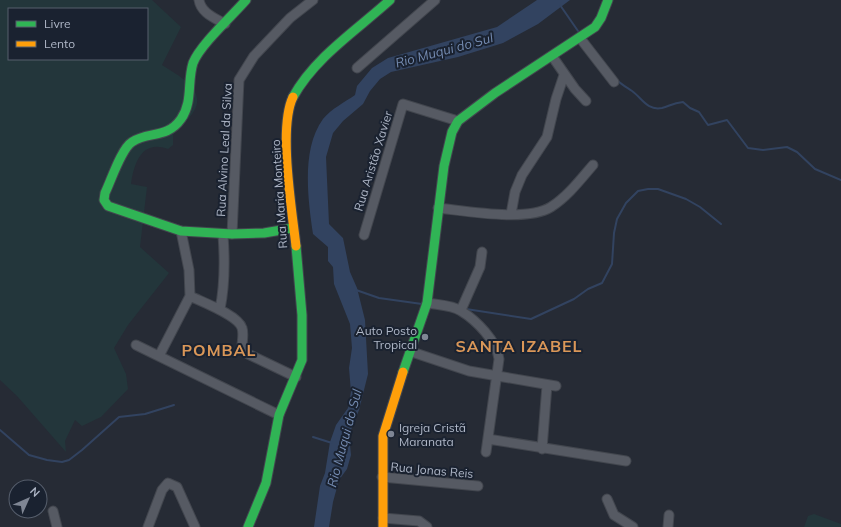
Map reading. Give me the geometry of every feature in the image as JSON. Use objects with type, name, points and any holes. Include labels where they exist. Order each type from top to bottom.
[{"type":"street","points":[[199,0],[207,14],[225,24]]},
{"type":"street","points":[[246,0],[197,55],[191,65],[191,95],[182,118],[169,130],[158,135],[135,138],[131,141],[127,146],[105,193],[104,200],[108,206],[181,231],[227,235],[264,233],[293,228]]},
{"type":"street","name":"Rua Alvino Leal da Silva","points":[[220,309],[224,289],[239,80],[254,56],[290,18],[313,0]]},
{"type":"street","name":"Rua Maria Monteiro","points":[[248,527],[266,483],[278,419],[302,360],[302,315],[286,145],[286,127],[291,100],[305,78],[390,0]]},
{"type":"street","points":[[357,68],[435,0]]},
{"type":"street","points":[[426,527],[419,521],[383,523],[382,477],[384,436],[388,416],[412,352],[427,302],[436,238],[438,208],[448,145],[458,121],[495,93],[580,38],[598,23],[608,0]]},
{"type":"street","points":[[580,38],[614,82]]},
{"type":"street","points":[[552,56],[564,75],[586,101]]},
{"type":"street","points":[[510,214],[515,192],[522,175],[547,137],[556,99],[564,75]]},
{"type":"street","name":"Rua Aristão Xavier","points":[[364,235],[403,104],[458,121]]},
{"type":"street","points":[[438,208],[510,214],[535,213],[551,207],[571,190],[593,165]]},
{"type":"street","points":[[159,356],[190,296],[189,270],[181,231]]},
{"type":"street","points":[[461,310],[480,267],[482,252]]},
{"type":"street","points":[[190,296],[220,309],[240,323],[243,332],[242,347],[244,351],[296,377]]},
{"type":"street","points":[[427,302],[461,310],[491,338],[496,346],[499,359],[486,452]]},
{"type":"street","points":[[136,345],[278,419]]},
{"type":"street","points":[[412,352],[452,367],[552,386],[542,449]]},
{"type":"street","points":[[488,439],[542,449],[626,461]]},
{"type":"street","name":"Rua Jonas Reis","points":[[382,477],[478,486]]},
{"type":"street","points":[[148,527],[162,490],[168,483],[177,487],[195,527]]},
{"type":"street","points":[[607,499],[614,515],[633,527]]},
{"type":"street","points":[[53,511],[57,527]]},
{"type":"street","points":[[668,527],[669,516]]},
{"type":"green space","points":[[0,0],[152,0],[181,27],[162,65],[182,78],[194,89],[197,96],[197,103],[194,111],[187,121],[173,135],[173,145],[168,149],[152,147],[146,150],[137,161],[132,176],[131,184],[147,187],[140,247],[169,273],[128,325],[114,348],[126,374],[128,389],[101,417],[82,426],[75,420],[65,441],[66,452],[17,396],[0,380]]},
{"type":"green space","points":[[814,514],[841,524],[841,527],[804,527],[808,516]]},
{"type":"water","name":"Rio Muqui do Sul","points":[[537,0],[570,0],[538,24],[503,43],[458,57],[391,72],[380,79],[370,91],[363,104],[343,121],[333,133],[326,157],[329,224],[343,238],[350,272],[357,288],[365,320],[368,374],[359,410],[349,435],[351,455],[347,469],[339,480],[333,502],[329,527],[314,527],[320,486],[325,473],[330,442],[336,425],[348,408],[351,392],[349,368],[352,348],[350,324],[334,284],[333,267],[328,261],[328,247],[313,234],[309,206],[308,175],[311,145],[316,131],[326,115],[355,95],[357,86],[372,68],[388,58],[497,27]]},
{"type":"waterway","points":[[560,5],[578,31]]},
{"type":"waterway","points":[[617,80],[652,108],[662,108],[683,102],[690,108],[699,112],[708,125],[727,120],[748,148],[763,150],[787,147],[797,152],[815,169],[841,180]]},
{"type":"waterway","points":[[466,309],[531,319],[574,299],[588,289],[602,283],[612,264],[614,233],[617,219],[626,203],[638,191],[658,189],[686,199],[700,207],[721,224]]},
{"type":"waterway","points":[[356,290],[379,298],[422,304]]},
{"type":"waterway","points":[[0,430],[29,455],[62,462],[69,460],[82,450],[119,417],[145,414],[174,405]]},
{"type":"waterway","name":"Rio Muqui do Sul","points":[[313,437],[332,443]]},
{"type":"traffic: fast","points":[[246,0],[209,39],[193,63],[187,106],[181,119],[170,129],[138,139],[128,146],[117,166],[105,193],[104,200],[108,206],[181,231],[232,234],[264,233],[293,228]]},
{"type":"traffic: fast","points":[[293,97],[313,69],[337,45],[390,0]]},
{"type":"traffic: fast","points":[[403,372],[427,303],[444,166],[452,132],[458,121],[495,93],[595,27],[601,18],[608,0]]},
{"type":"traffic: fast","points":[[248,527],[266,483],[279,415],[302,360],[302,315],[296,246]]},
{"type":"traffic: slow","points":[[293,97],[289,111],[286,148],[289,191],[296,246]]},
{"type":"traffic: slow","points":[[383,527],[383,436],[403,372]]},
{"type":"place","name":"Auto Posto Tropical","points":[[425,337]]},
{"type":"place","name":"Igreja Cristã Maranata","points":[[391,434]]},
{"type":"district","name":"SANTA IZABEL","points":[[519,346]]},
{"type":"district","name":"POMBAL","points":[[219,350]]}]
